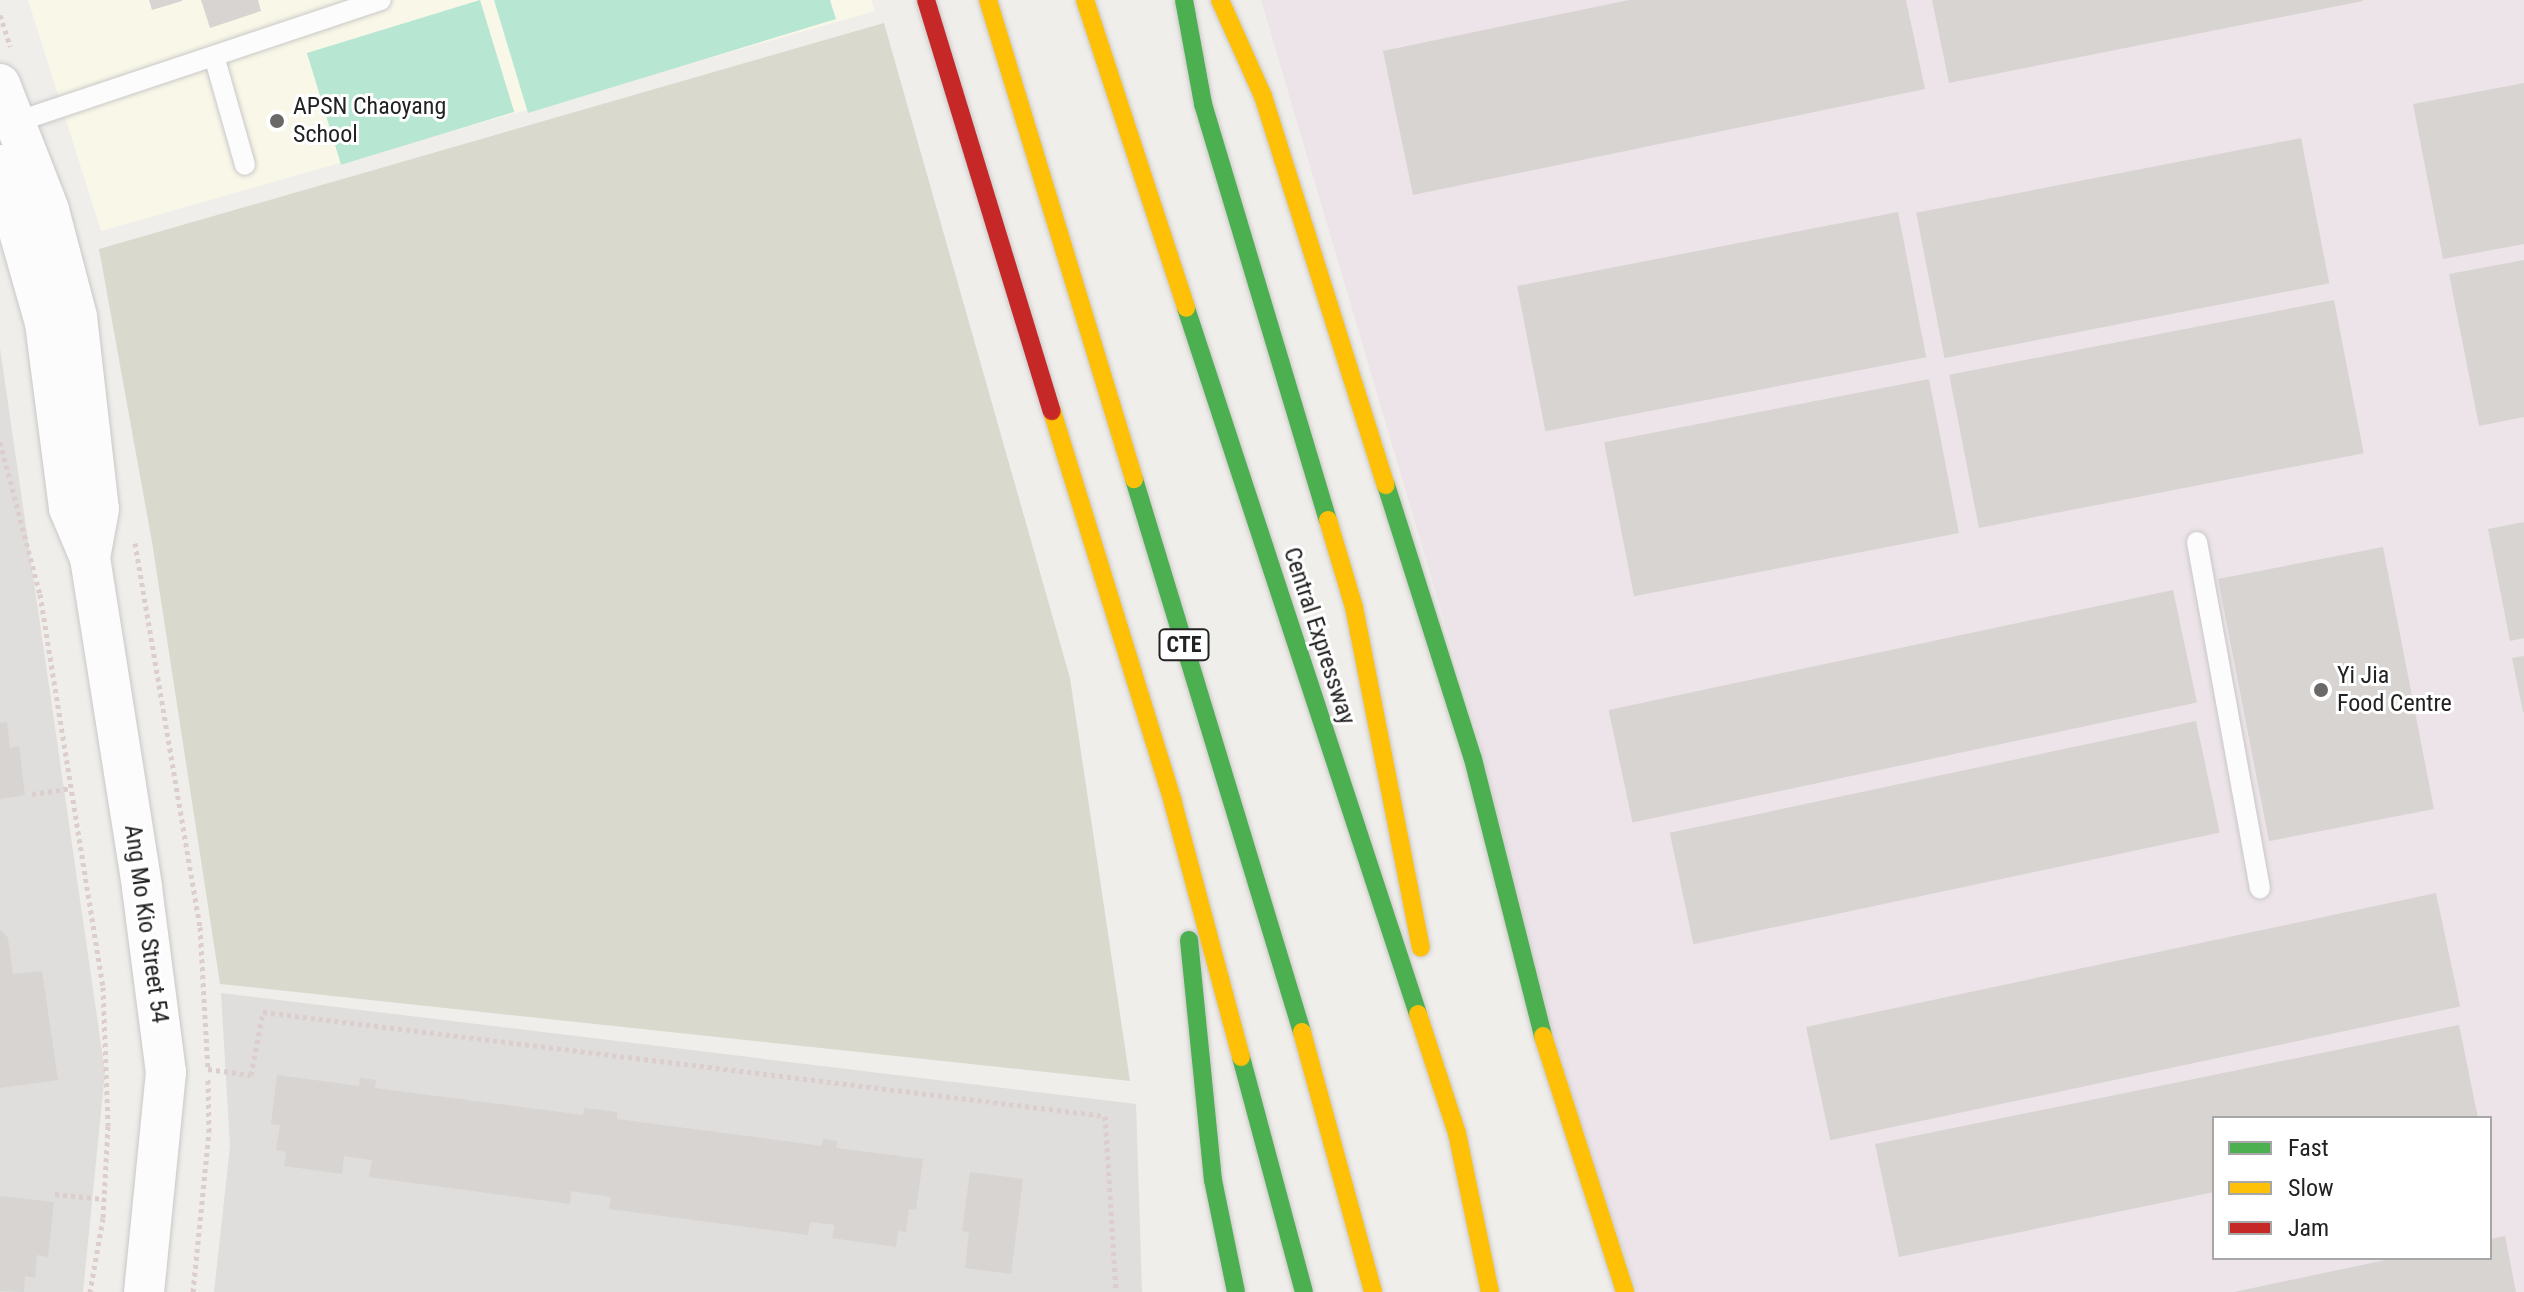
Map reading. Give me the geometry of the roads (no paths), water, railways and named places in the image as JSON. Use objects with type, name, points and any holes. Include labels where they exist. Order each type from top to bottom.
[{"type":"highway","points":[[926,0],[1173,803],[1304,1292]]},
{"type":"highway","name":"CTE","points":[[988,0],[1340,1157],[1373,1292]]},
{"type":"highway","name":"Central Expressway","points":[[1085,0],[1457,1133],[1490,1292]]},
{"type":"highway","points":[[1184,0],[1203,104],[1354,607],[1457,1133]]},
{"type":"highway","points":[[1220,0],[1263,96],[1473,759],[1556,1088],[1625,1292]]},
{"type":"highway","points":[[1173,803],[1213,1180],[1236,1292]]},
{"type":"street","name":"Ang Mo Kio Street 54","points":[[0,84],[8,125],[49,210],[77,317],[99,509],[90,558]]},
{"type":"street","name":"Ang Mo Kio Street 54","points":[[0,165],[45,323],[69,508],[90,558],[166,1072],[144,1292]]},
{"type":"lane","points":[[8,125],[381,0]]},
{"type":"lane","points":[[214,56],[245,165]]},
{"type":"lane","points":[[2197,542],[2260,888]]},
{"type":"place","name":"APSN Chaoyang School","points":[[277,121]]},
{"type":"place","name":"Yi Jia Food Centre","points":[[2321,690]]}]
